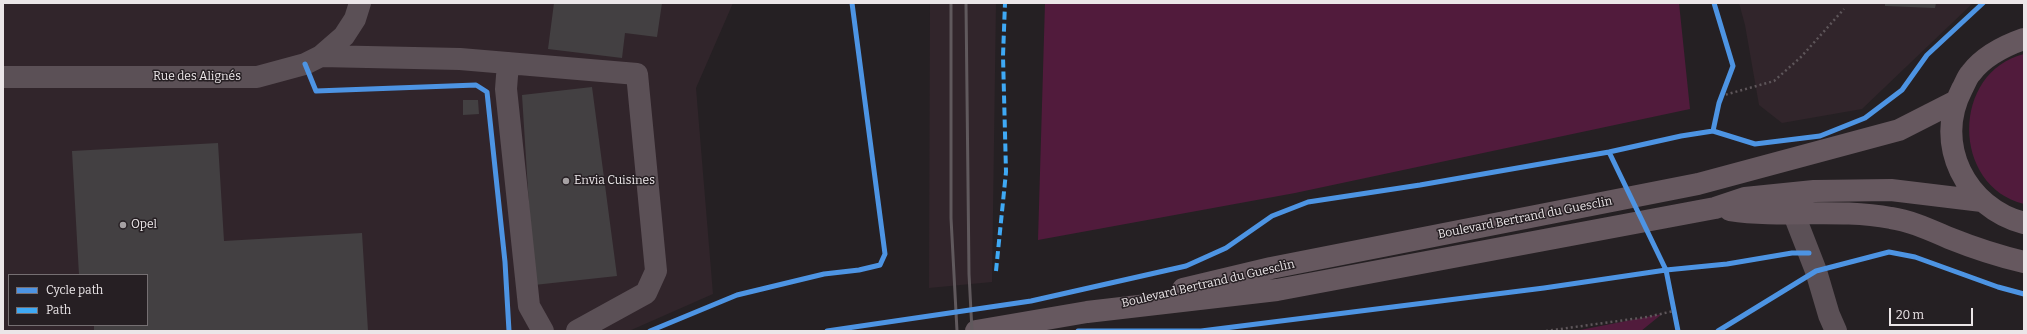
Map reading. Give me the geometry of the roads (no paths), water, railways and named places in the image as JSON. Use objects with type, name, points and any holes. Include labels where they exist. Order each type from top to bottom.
[{"type":"main road","name":"Boulevard Bertrand du Guesclin","points":[[2024,38],[1994,51],[1971,73],[1956,101],[1951,128],[1954,155],[1965,180],[1982,201],[2008,218],[2024,223]]},
{"type":"main road","name":"Boulevard Bertrand du Guesclin","points":[[1087,312],[1272,268],[1698,184],[1900,130],[1956,101]]},
{"type":"main road","name":"Boulevard Bertrand du Guesclin","points":[[976,331],[1087,312],[1277,290],[1715,208],[1745,198],[1814,191],[1891,190],[1982,201]]},
{"type":"main road","name":"Boulevard Bertrand du Guesclin","points":[[1715,208],[1743,212],[1793,212],[1891,218],[1917,225],[1995,255],[2024,262]]},
{"type":"street","name":"Rue des Alignés","points":[[3,77],[257,77],[305,64],[321,56],[344,36],[355,19],[360,3]]},
{"type":"street","points":[[321,56],[460,59],[637,74],[656,271],[646,293],[577,331]]},
{"type":"street","points":[[508,63],[506,89],[528,306],[543,331]]},
{"type":"street","points":[[1793,212],[1816,271],[1829,315],[1836,331]]},
{"type":"railway","points":[[951,3],[951,218],[957,331]]},
{"type":"railway","points":[[966,3],[969,274],[972,331]]},
{"type":"place","name":"Envia Cuisines","points":[[566,181]]},
{"type":"place","name":"Opel","points":[[123,225]]}]
